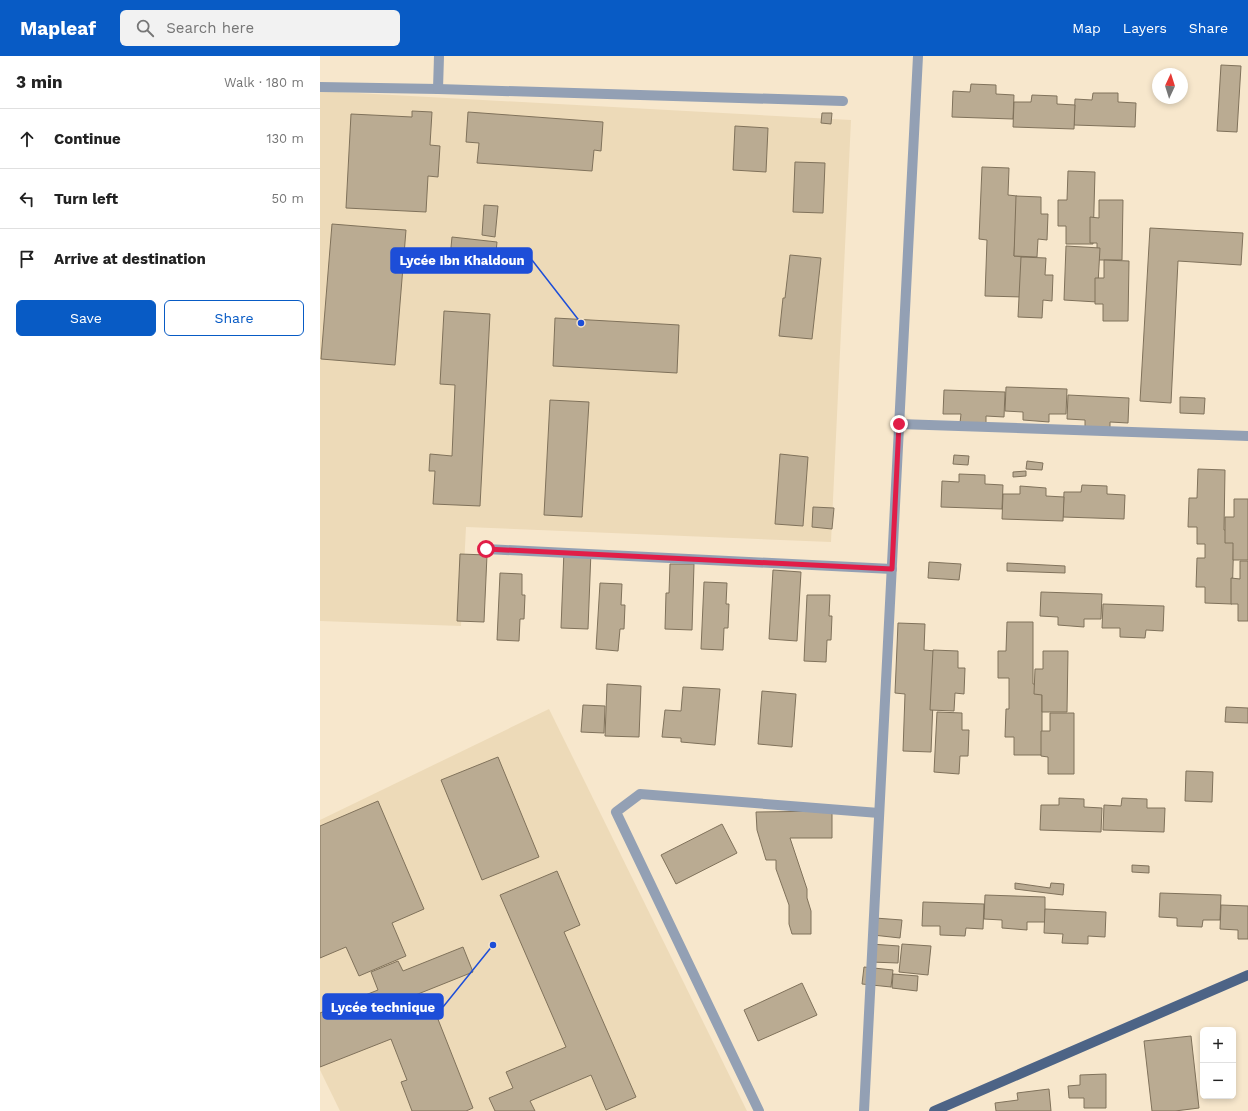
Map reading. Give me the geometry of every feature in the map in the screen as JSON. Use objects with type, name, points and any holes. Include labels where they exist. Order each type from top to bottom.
[{"type":"main road","points":[[934,1111],[1248,976]]},
{"type":"street","points":[[438,89],[439,56]]},
{"type":"street","points":[[864,1111],[918,56]]},
{"type":"street","points":[[320,87],[843,101]]},
{"type":"street","points":[[899,424],[1248,436]]},
{"type":"street","points":[[486,549],[892,569]]},
{"type":"street","points":[[759,1111],[616,812],[640,794],[879,813]]},
{"type":"shaded area","points":[[320,91],[851,120],[831,542],[466,527],[461,626],[320,621]]},
{"type":"shaded area","points":[[549,709],[747,1111],[340,1111],[320,1070],[320,820]]},
{"type":"building","points":[[1221,65],[1241,66],[1237,132],[1217,131]]},
{"type":"building","points":[[971,84],[996,85],[996,94],[1014,95],[1013,119],[952,117],[953,91],[970,92]]},
{"type":"building","points":[[1093,93],[1118,93],[1118,102],[1136,103],[1135,127],[1074,125],[1075,99],[1092,100]]},
{"type":"building","points":[[1032,95],[1057,96],[1057,104],[1075,105],[1074,129],[1013,127],[1014,102],[1031,102]]},
{"type":"building","points":[[412,111],[432,112],[430,145],[440,146],[438,177],[428,176],[426,212],[346,208],[351,114],[412,117]]},
{"type":"building","points":[[468,112],[603,122],[601,151],[594,150],[592,171],[477,163],[479,143],[466,142]]},
{"type":"building","points":[[822,113],[832,113],[831,124],[821,123]]},
{"type":"building","points":[[735,126],[768,128],[766,172],[733,170]]},
{"type":"building","points":[[795,162],[825,163],[823,213],[793,212]]},
{"type":"building","points":[[982,167],[1009,168],[1008,195],[1017,196],[1014,256],[1024,257],[1022,297],[985,296],[987,240],[979,239]]},
{"type":"building","points":[[1068,171],[1095,172],[1093,244],[1066,244],[1066,226],[1058,226],[1058,200],[1067,200]]},
{"type":"building","points":[[1016,196],[1041,197],[1041,214],[1048,214],[1047,240],[1038,239],[1037,257],[1014,256]]},
{"type":"building","points":[[1099,200],[1123,200],[1122,260],[1097,260],[1097,243],[1090,243],[1090,217],[1099,218]]},
{"type":"building","points":[[484,205],[498,206],[495,237],[482,235]]},
{"type":"building","points":[[332,224],[406,230],[395,365],[321,359]]},
{"type":"building","points":[[1150,228],[1243,233],[1241,265],[1178,261],[1171,403],[1140,401]]},
{"type":"building","points":[[452,237],[497,242],[494,272],[449,268]]},
{"type":"building","points":[[1066,246],[1100,248],[1097,302],[1064,300]]},
{"type":"building","points":[[790,255],[821,258],[812,339],[779,336]]},
{"type":"building","points":[[1021,257],[1046,258],[1045,275],[1053,275],[1052,301],[1043,300],[1042,318],[1018,317]]},
{"type":"building","points":[[1104,260],[1129,261],[1128,321],[1103,321],[1103,304],[1095,304],[1095,278],[1104,278]]},
{"type":"building","points":[[444,311],[490,314],[480,506],[433,504],[435,471],[429,471],[430,454],[452,456],[455,385],[440,384]]},
{"type":"building","points":[[555,318],[679,325],[677,373],[553,366]]},
{"type":"building","points":[[1006,387],[1067,389],[1066,414],[1049,414],[1049,422],[1023,420],[1023,412],[1005,411]]},
{"type":"building","points":[[944,390],[1005,392],[1004,417],[986,416],[986,424],[960,423],[961,414],[943,414]]},
{"type":"building","points":[[1068,395],[1129,398],[1128,423],[1110,422],[1110,430],[1085,429],[1085,420],[1067,419]]},
{"type":"building","points":[[1180,397],[1205,398],[1204,414],[1180,413]]},
{"type":"building","points":[[550,400],[589,402],[582,517],[544,515]]},
{"type":"building","points":[[780,454],[808,457],[803,526],[775,524]]},
{"type":"building","points":[[954,455],[969,456],[968,465],[953,464]]},
{"type":"building","points":[[1027,461],[1043,463],[1042,470],[1026,469]]},
{"type":"building","points":[[1198,469],[1225,470],[1224,530],[1234,530],[1232,604],[1205,603],[1205,587],[1196,587],[1197,558],[1205,558],[1205,544],[1197,544],[1197,527],[1188,527],[1189,498],[1197,498]]},
{"type":"building","points":[[1026,471],[1026,476],[1013,477],[1013,472]]},
{"type":"building","points":[[959,474],[985,475],[985,484],[1003,485],[1002,509],[941,507],[942,481],[959,482]]},
{"type":"building","points":[[1082,485],[1107,486],[1107,494],[1125,495],[1124,519],[1063,517],[1064,492],[1081,492]]},
{"type":"building","points":[[1020,486],[1046,488],[1046,496],[1064,497],[1063,521],[1002,519],[1003,494],[1020,494]]},
{"type":"building","points":[[1234,499],[1248,499],[1248,560],[1233,560],[1233,543],[1225,543],[1225,517],[1234,517]]},
{"type":"building","points":[[813,507],[834,508],[832,529],[812,527]]},
{"type":"building","points":[[564,550],[591,551],[588,629],[561,628]]},
{"type":"building","points":[[460,554],[487,555],[484,622],[457,621]]},
{"type":"building","points":[[1240,561],[1248,561],[1248,621],[1238,621],[1238,604],[1231,604],[1231,578],[1240,579]]},
{"type":"building","points":[[929,562],[961,564],[959,580],[928,578]]},
{"type":"building","points":[[1007,563],[1065,566],[1065,573],[1007,571]]},
{"type":"building","points":[[670,564],[694,564],[692,630],[665,629],[666,593],[669,593]]},
{"type":"building","points":[[773,570],[801,572],[797,641],[769,639]]},
{"type":"building","points":[[500,573],[522,574],[522,595],[525,595],[524,619],[520,619],[519,641],[497,640]]},
{"type":"building","points":[[704,582],[727,583],[726,604],[729,604],[728,628],[724,628],[723,650],[701,649]]},
{"type":"building","points":[[600,583],[622,584],[621,605],[625,605],[624,629],[620,629],[618,651],[596,649]]},
{"type":"building","points":[[1041,592],[1102,594],[1101,619],[1084,619],[1084,627],[1058,625],[1058,617],[1040,616]]},
{"type":"building","points":[[807,595],[830,595],[829,616],[832,616],[831,640],[827,640],[826,662],[804,661]]},
{"type":"building","points":[[1103,604],[1164,606],[1163,631],[1146,630],[1145,638],[1120,637],[1120,628],[1102,628]]},
{"type":"building","points":[[1007,622],[1033,622],[1033,684],[1042,684],[1042,755],[1014,755],[1014,737],[1005,737],[1006,709],[1009,709],[1009,678],[998,678],[998,651],[1006,651]]},
{"type":"building","points":[[898,623],[925,624],[924,650],[935,651],[931,752],[903,751],[905,694],[895,693]]},
{"type":"building","points":[[933,650],[958,651],[958,668],[965,668],[964,694],[955,693],[954,711],[930,710]]},
{"type":"building","points":[[1043,651],[1068,651],[1067,712],[1042,712],[1042,695],[1034,694],[1035,669],[1043,669]]},
{"type":"building","points":[[607,684],[641,686],[639,737],[605,736]]},
{"type":"building","points":[[683,687],[720,689],[715,745],[681,742],[681,738],[662,737],[665,710],[681,711]]},
{"type":"building","points":[[762,691],[796,694],[792,747],[758,744]]},
{"type":"building","points":[[583,705],[605,706],[604,733],[581,732]]},
{"type":"building","points":[[1226,707],[1248,708],[1248,723],[1225,722]]},
{"type":"building","points":[[937,712],[962,713],[962,730],[969,730],[968,756],[960,756],[959,774],[934,772]]},
{"type":"building","points":[[1050,713],[1074,713],[1074,774],[1048,774],[1048,757],[1041,756],[1041,731],[1050,731]]},
{"type":"building","points":[[498,757],[539,857],[482,880],[441,780]]},
{"type":"building","points":[[1186,771],[1213,772],[1212,802],[1185,801]]},
{"type":"building","points":[[1059,798],[1084,799],[1084,807],[1102,808],[1101,832],[1040,830],[1041,805],[1059,805]]},
{"type":"building","points":[[1122,798],[1147,799],[1147,808],[1165,808],[1164,832],[1103,830],[1104,805],[1121,806]]},
{"type":"building","points":[[378,801],[424,909],[392,923],[406,956],[359,976],[346,947],[320,958],[320,826]]},
{"type":"building","points":[[832,811],[832,838],[790,838],[807,889],[807,898],[811,911],[811,934],[792,934],[789,924],[789,905],[776,869],[776,860],[766,860],[757,830],[756,812]]},
{"type":"building","points":[[722,824],[737,853],[676,884],[661,855]]},
{"type":"building","points":[[1132,865],[1149,866],[1149,873],[1132,872]]},
{"type":"building","points":[[557,871],[580,925],[564,932],[636,1097],[606,1110],[591,1075],[530,1101],[535,1111],[495,1111],[489,1098],[513,1088],[506,1072],[566,1047],[500,895]]},
{"type":"building","points":[[1015,883],[1050,888],[1051,883],[1064,884],[1063,895],[1015,889]]},
{"type":"building","points":[[1160,893],[1221,895],[1220,920],[1203,920],[1202,927],[1177,926],[1177,918],[1159,917]]},
{"type":"building","points":[[985,895],[1045,897],[1045,922],[1027,922],[1027,930],[1002,928],[1002,920],[984,919]]},
{"type":"building","points":[[923,902],[984,904],[983,929],[966,928],[965,936],[940,935],[940,926],[922,926]]},
{"type":"building","points":[[1221,905],[1248,906],[1248,939],[1238,939],[1238,930],[1220,929]]},
{"type":"building","points":[[1045,909],[1106,912],[1105,937],[1088,936],[1088,944],[1062,943],[1063,934],[1044,933]]},
{"type":"building","points":[[875,918],[902,920],[900,938],[873,935]]},
{"type":"building","points":[[871,944],[899,946],[898,963],[870,962]]},
{"type":"building","points":[[902,944],[931,946],[928,975],[899,972]]},
{"type":"building","points":[[463,947],[473,972],[378,1010],[381,1018],[430,999],[473,1108],[466,1111],[412,1111],[401,1082],[407,1080],[391,1039],[320,1067],[320,1013],[378,990],[371,972],[398,961],[403,971]]},
{"type":"building","points":[[864,967],[893,970],[891,987],[862,984]]},
{"type":"building","points":[[893,974],[918,976],[917,991],[892,988]]},
{"type":"building","points":[[802,983],[817,1015],[758,1041],[744,1010]]},
{"type":"building","points":[[1191,1036],[1199,1108],[1175,1111],[1152,1111],[1144,1041]]},
{"type":"building","points":[[1106,1074],[1106,1108],[1084,1108],[1084,1098],[1069,1098],[1068,1086],[1080,1085],[1080,1075]]},
{"type":"building","points":[[1049,1089],[1051,1111],[996,1111],[995,1103],[1018,1100],[1017,1093]]},
{"type":"place","name":"Lycée Ibn Khaldoun","points":[[581,323]]},
{"type":"place","name":"Lycée technique","points":[[493,945]]},
{"type":"route","points":[[486,549],[892,569],[899,424]]}]
